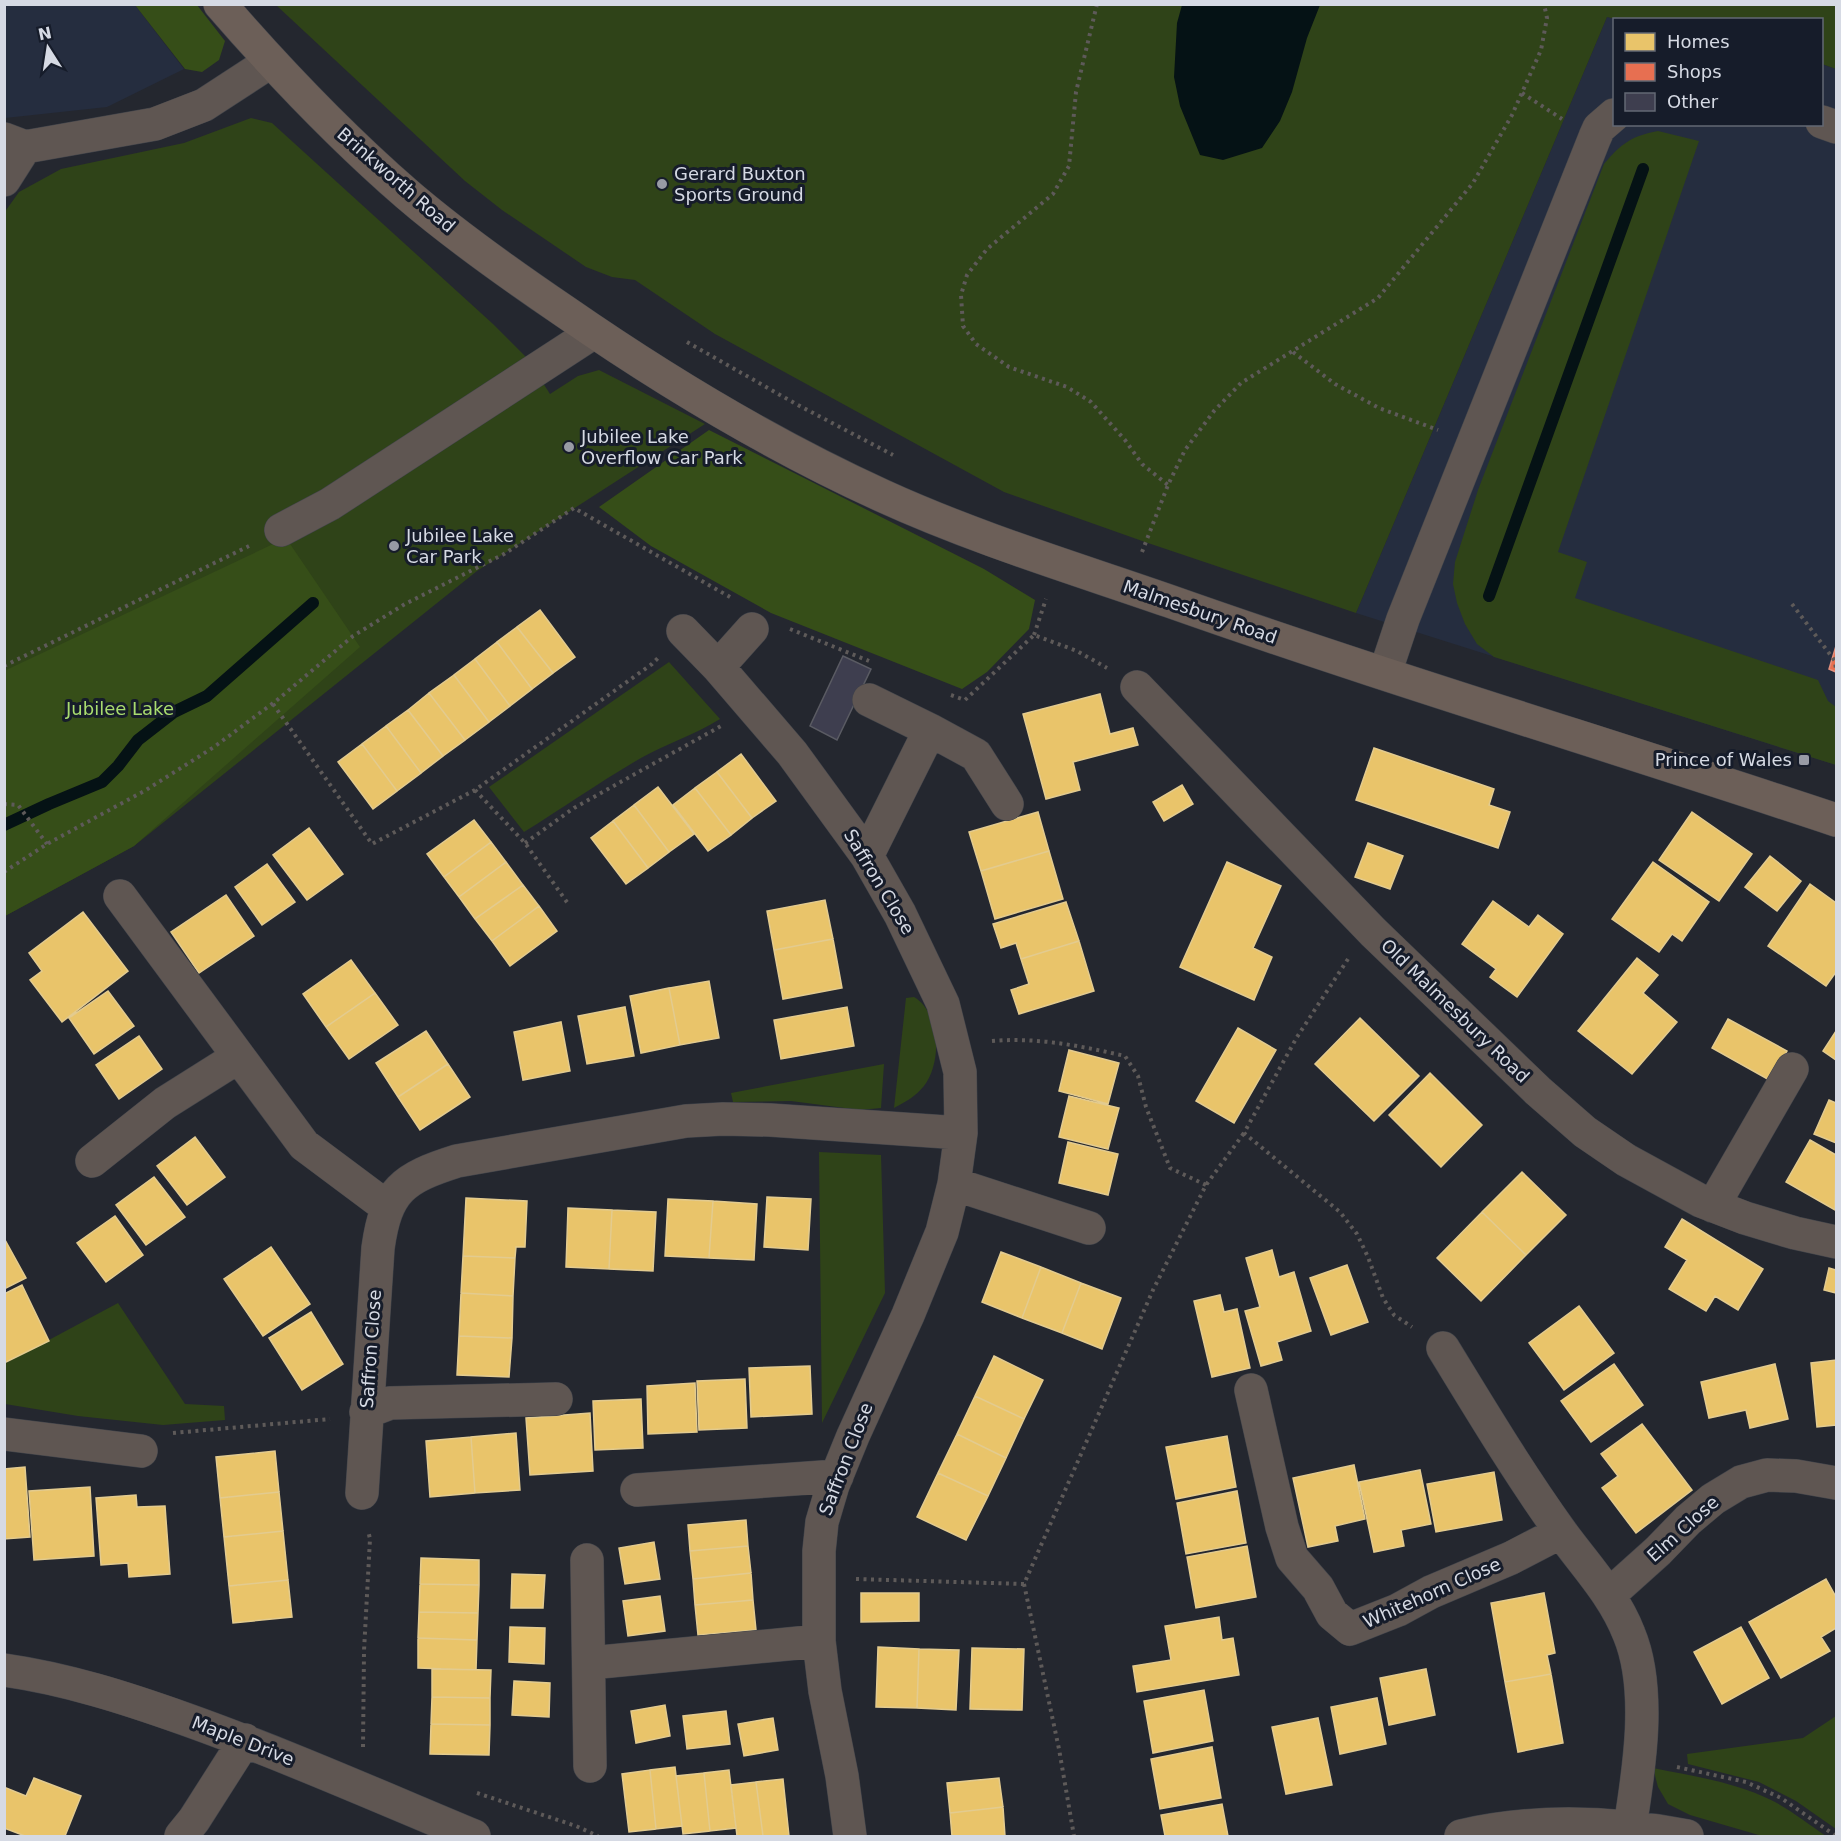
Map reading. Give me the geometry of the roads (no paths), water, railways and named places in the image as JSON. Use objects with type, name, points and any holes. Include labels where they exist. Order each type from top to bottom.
[{"type":"main road","name":"Brinkworth Road","points":[[220,4],[270,62],[324,117],[410,196],[509,274],[594,332]]},
{"type":"main road","name":"Malmesbury Road","points":[[594,332],[732,419],[852,481],[939,519],[1135,575],[1293,645],[1836,820]]},
{"type":"street","points":[[4,180],[15,143],[155,124],[204,105],[270,62]]},
{"type":"street","points":[[1384,673],[1403,618],[1473,442],[1603,127]]},
{"type":"street","points":[[281,530],[340,498],[594,332]]},
{"type":"street","points":[[718,667],[752,629]]},
{"type":"street","name":"Saffron Close","points":[[683,632],[718,667],[792,753],[867,856],[900,914],[943,1004],[960,1072],[962,1133],[954,1184],[939,1241],[908,1315],[857,1425],[822,1522],[818,1581],[819,1641],[825,1691],[842,1776],[850,1836]]},
{"type":"street","name":"Old Malmesbury Road","points":[[1137,687],[1373,932],[1538,1092],[1585,1132],[1626,1160],[1701,1201],[1745,1218],[1836,1242]]},
{"type":"street","points":[[869,700],[976,755],[1007,804]]},
{"type":"street","points":[[867,856],[930,730]]},
{"type":"street","points":[[120,896],[304,1145],[387,1207]]},
{"type":"street","points":[[92,1161],[165,1103],[238,1057]]},
{"type":"street","points":[[1713,1206],[1792,1068]]},
{"type":"street","name":"Saffron Close","points":[[362,1493],[381,1224],[387,1207],[404,1185],[429,1170],[457,1161],[686,1121],[770,1120],[962,1133]]},
{"type":"street","points":[[954,1184],[1089,1228]]},
{"type":"street","points":[[1443,1348],[1498,1440],[1561,1532],[1609,1595],[1629,1634],[1641,1695],[1640,1762],[1630,1827]]},
{"type":"street","name":"Whitehorn Close","points":[[1251,1390],[1269,1476],[1292,1558],[1318,1588],[1332,1614],[1350,1629],[1398,1610],[1431,1592],[1511,1558],[1561,1532]]},
{"type":"street","points":[[366,1412],[390,1403],[556,1399]]},
{"type":"street","points":[[4,1434],[141,1451]]},
{"type":"street","name":"Elm Close","points":[[1609,1595],[1658,1551],[1688,1520],[1713,1499],[1741,1482],[1767,1475],[1796,1476],[1836,1483]]},
{"type":"street","points":[[637,1490],[837,1476]]},
{"type":"street","points":[[587,1560],[590,1766]]},
{"type":"street","points":[[590,1663],[819,1641]]},
{"type":"street","name":"Maple Drive","points":[[4,1670],[108,1692],[245,1740],[474,1836]]},
{"type":"street","points":[[181,1836],[194,1820],[245,1740]]},
{"type":"street","points":[[1461,1836],[1483,1831],[1566,1824],[1630,1827],[1687,1836]]},
{"type":"waterway","points":[[1489,596],[1643,169]]},
{"type":"waterway","points":[[4,825],[102,782],[138,740],[174,712],[207,696],[313,603]]},
{"type":"place","name":"Gerard Buxton Sports Ground","points":[[662,184]]},
{"type":"place","name":"Jubilee Lake Overflow Car Park","points":[[569,447]]},
{"type":"place","name":"Jubilee Lake Car Park","points":[[394,546]]},
{"type":"place","name":"Prince of Wales","points":[[1804,760]]},
{"type":"park label","name":"Jubilee Lake","points":[[120,709]]}]
